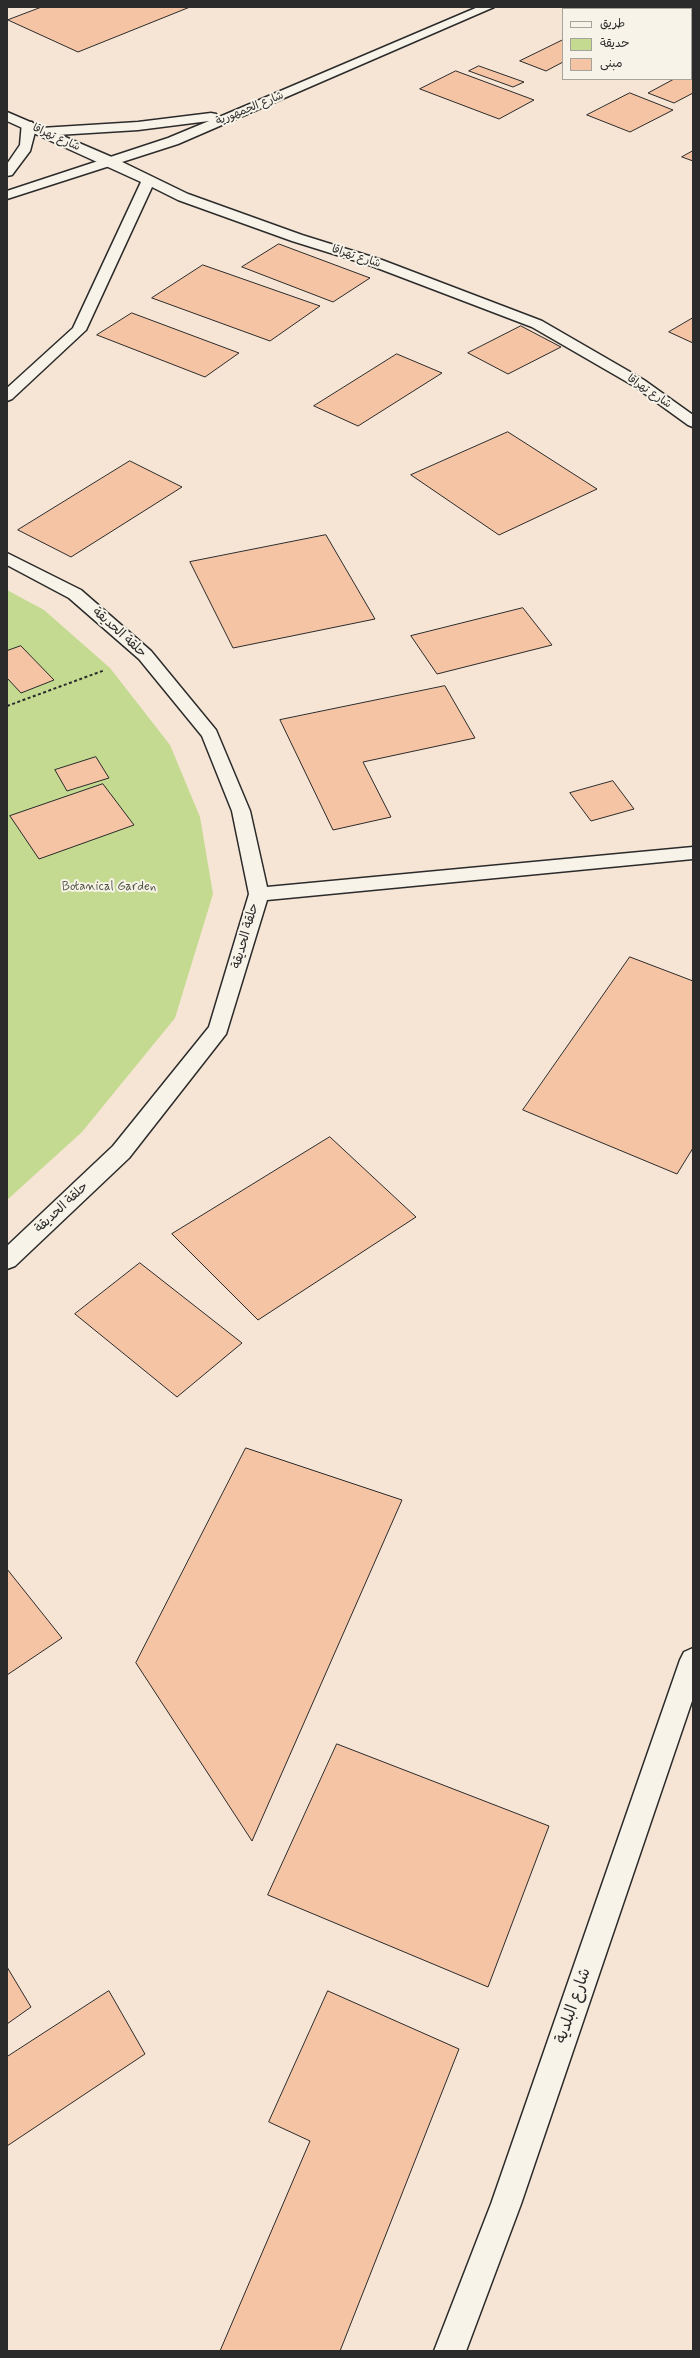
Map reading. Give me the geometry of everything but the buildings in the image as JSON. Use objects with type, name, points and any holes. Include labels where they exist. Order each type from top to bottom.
[{"type":"street","name":"شارع الجمهورية","points":[[7,195],[98,167],[109,161],[173,141],[240,114],[488,7]]},
{"type":"street","points":[[41,132],[138,126],[240,114]]},
{"type":"street","name":"شارع تهراقا","points":[[7,116],[206,206],[297,238],[377,263],[537,324],[639,383],[693,422]]},
{"type":"street","points":[[7,172],[22,155],[30,138],[28,126]]},
{"type":"street","points":[[7,396],[79,330],[148,180]]},
{"type":"street","name":"حلقة الحديقة","points":[[7,558],[75,594],[145,655],[210,734],[241,810],[259,894],[219,1029],[121,1152],[7,1260]]},
{"type":"street","points":[[259,894],[693,853]]},
{"type":"street","name":"شارع البلدية","points":[[450,2351],[506,2204],[693,1660]]},
{"type":"path","points":[[7,706],[145,655]]},
{"type":"green space","name":"Botanical Garden","points":[[7,590],[44,610],[110,668],[170,745],[200,817],[213,894],[175,1018],[82,1132],[7,1200]]}]
